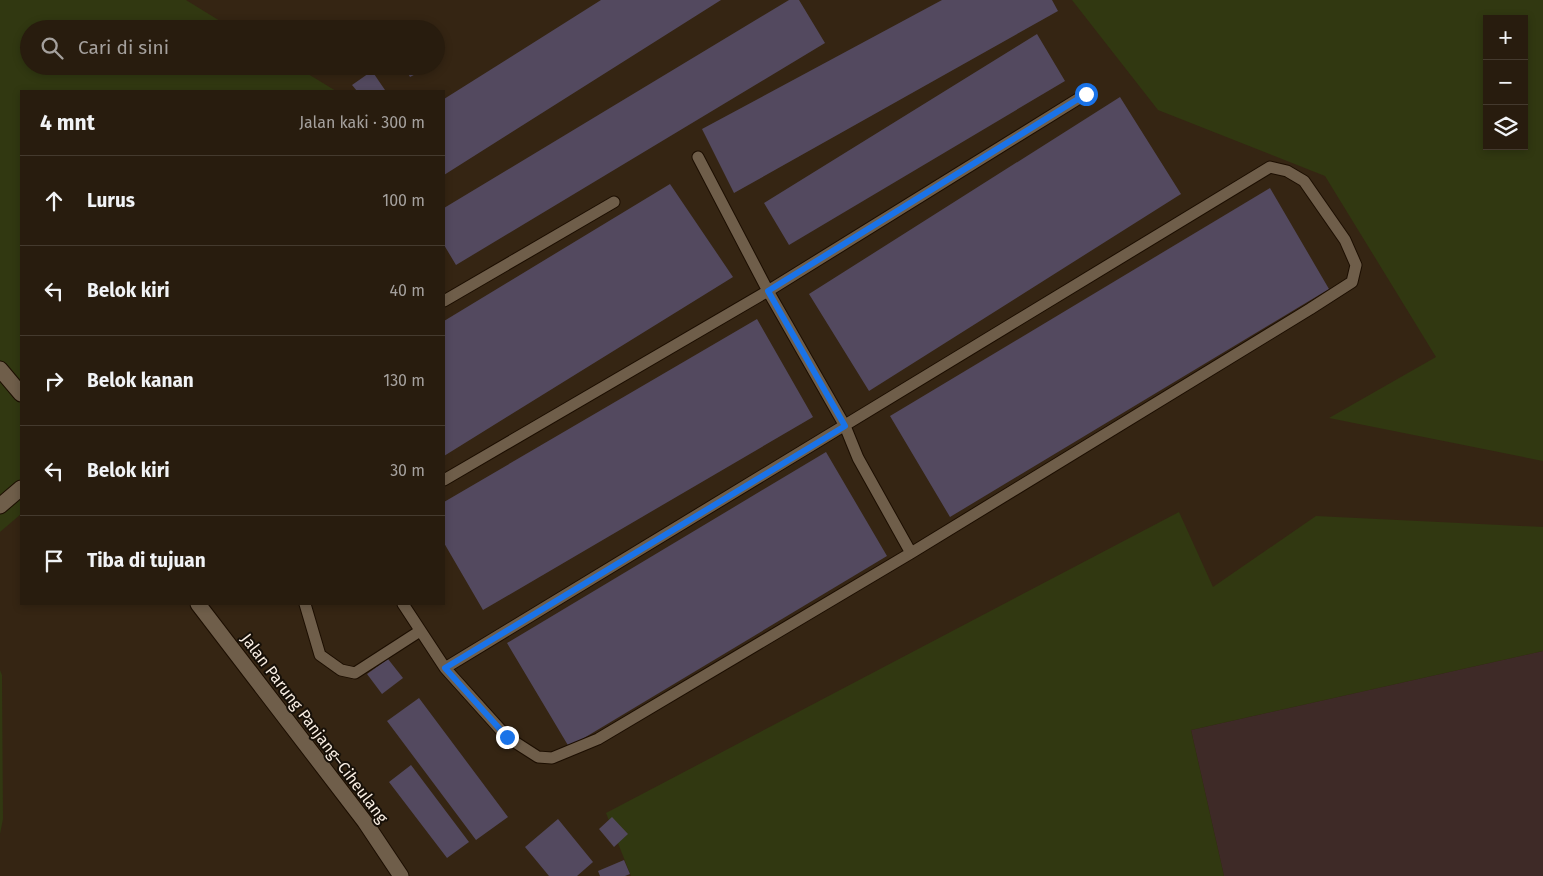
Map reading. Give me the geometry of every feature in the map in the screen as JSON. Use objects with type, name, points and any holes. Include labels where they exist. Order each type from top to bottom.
[{"type":"street","points":[[0,369],[20,393]]},
{"type":"street","points":[[0,506],[20,489]]},
{"type":"street","name":"Jalan Parung Panjang–Ciheulang","points":[[199,605],[365,822],[401,876]]},
{"type":"lane","points":[[445,479],[768,291],[1086,94]]},
{"type":"lane","points":[[698,157],[768,291],[845,426],[858,458],[911,553]]},
{"type":"lane","points":[[404,605],[445,668],[507,737],[538,757],[552,758],[598,739],[911,553],[1352,282],[1356,265],[1345,240],[1304,181],[1287,170],[1270,167],[445,668]]},
{"type":"lane","points":[[445,300],[614,202]]},
{"type":"lane","points":[[305,605],[320,655],[340,670],[355,673],[420,631]]},
{"type":"shaded area","points":[[1543,651],[1543,876],[1224,876],[1191,730]]},
{"type":"green space","points":[[0,0],[186,0],[218,20],[20,20],[20,75],[310,75],[334,90],[20,90],[20,515],[0,532]]},
{"type":"green space","points":[[1072,0],[1543,0],[1543,461],[1329,418],[1436,357],[1325,176],[1158,110]]},
{"type":"green space","points":[[1179,512],[1213,587],[1316,516],[1543,527],[1543,651],[1191,730],[1224,876],[631,876],[606,813]]},
{"type":"green space","points":[[0,670],[2,675],[3,819],[0,834]]},
{"type":"building","points":[[601,0],[721,0],[445,174],[445,98]]},
{"type":"building","points":[[789,0],[799,0],[825,43],[456,265],[445,247],[445,207]]},
{"type":"building","points":[[942,0],[1052,0],[1058,11],[734,193],[702,129]]},
{"type":"building","points":[[1037,34],[1065,81],[789,245],[764,203]]},
{"type":"building","points":[[366,75],[375,75],[385,90],[356,90],[352,85]]},
{"type":"building","points":[[1120,97],[1181,194],[869,391],[809,294]]},
{"type":"building","points":[[670,184],[733,277],[445,455],[445,320]]},
{"type":"building","points":[[1270,188],[1329,289],[950,517],[890,416]]},
{"type":"building","points":[[757,319],[813,417],[483,610],[445,545],[445,501]]},
{"type":"building","points":[[826,452],[887,556],[569,747],[507,643]]},
{"type":"building","points":[[388,659],[403,678],[382,694],[367,674]]},
{"type":"building","points":[[419,698],[508,817],[476,840],[387,721]]},
{"type":"building","points":[[411,765],[469,842],[447,858],[389,782]]},
{"type":"building","points":[[612,817],[628,834],[614,847],[599,829]]},
{"type":"building","points":[[558,819],[593,862],[577,876],[549,876],[525,847]]},
{"type":"building","points":[[624,860],[630,874],[625,876],[600,876],[598,871]]},
{"type":"route","points":[[507,737],[445,668],[845,426],[768,291],[1086,94]]}]
